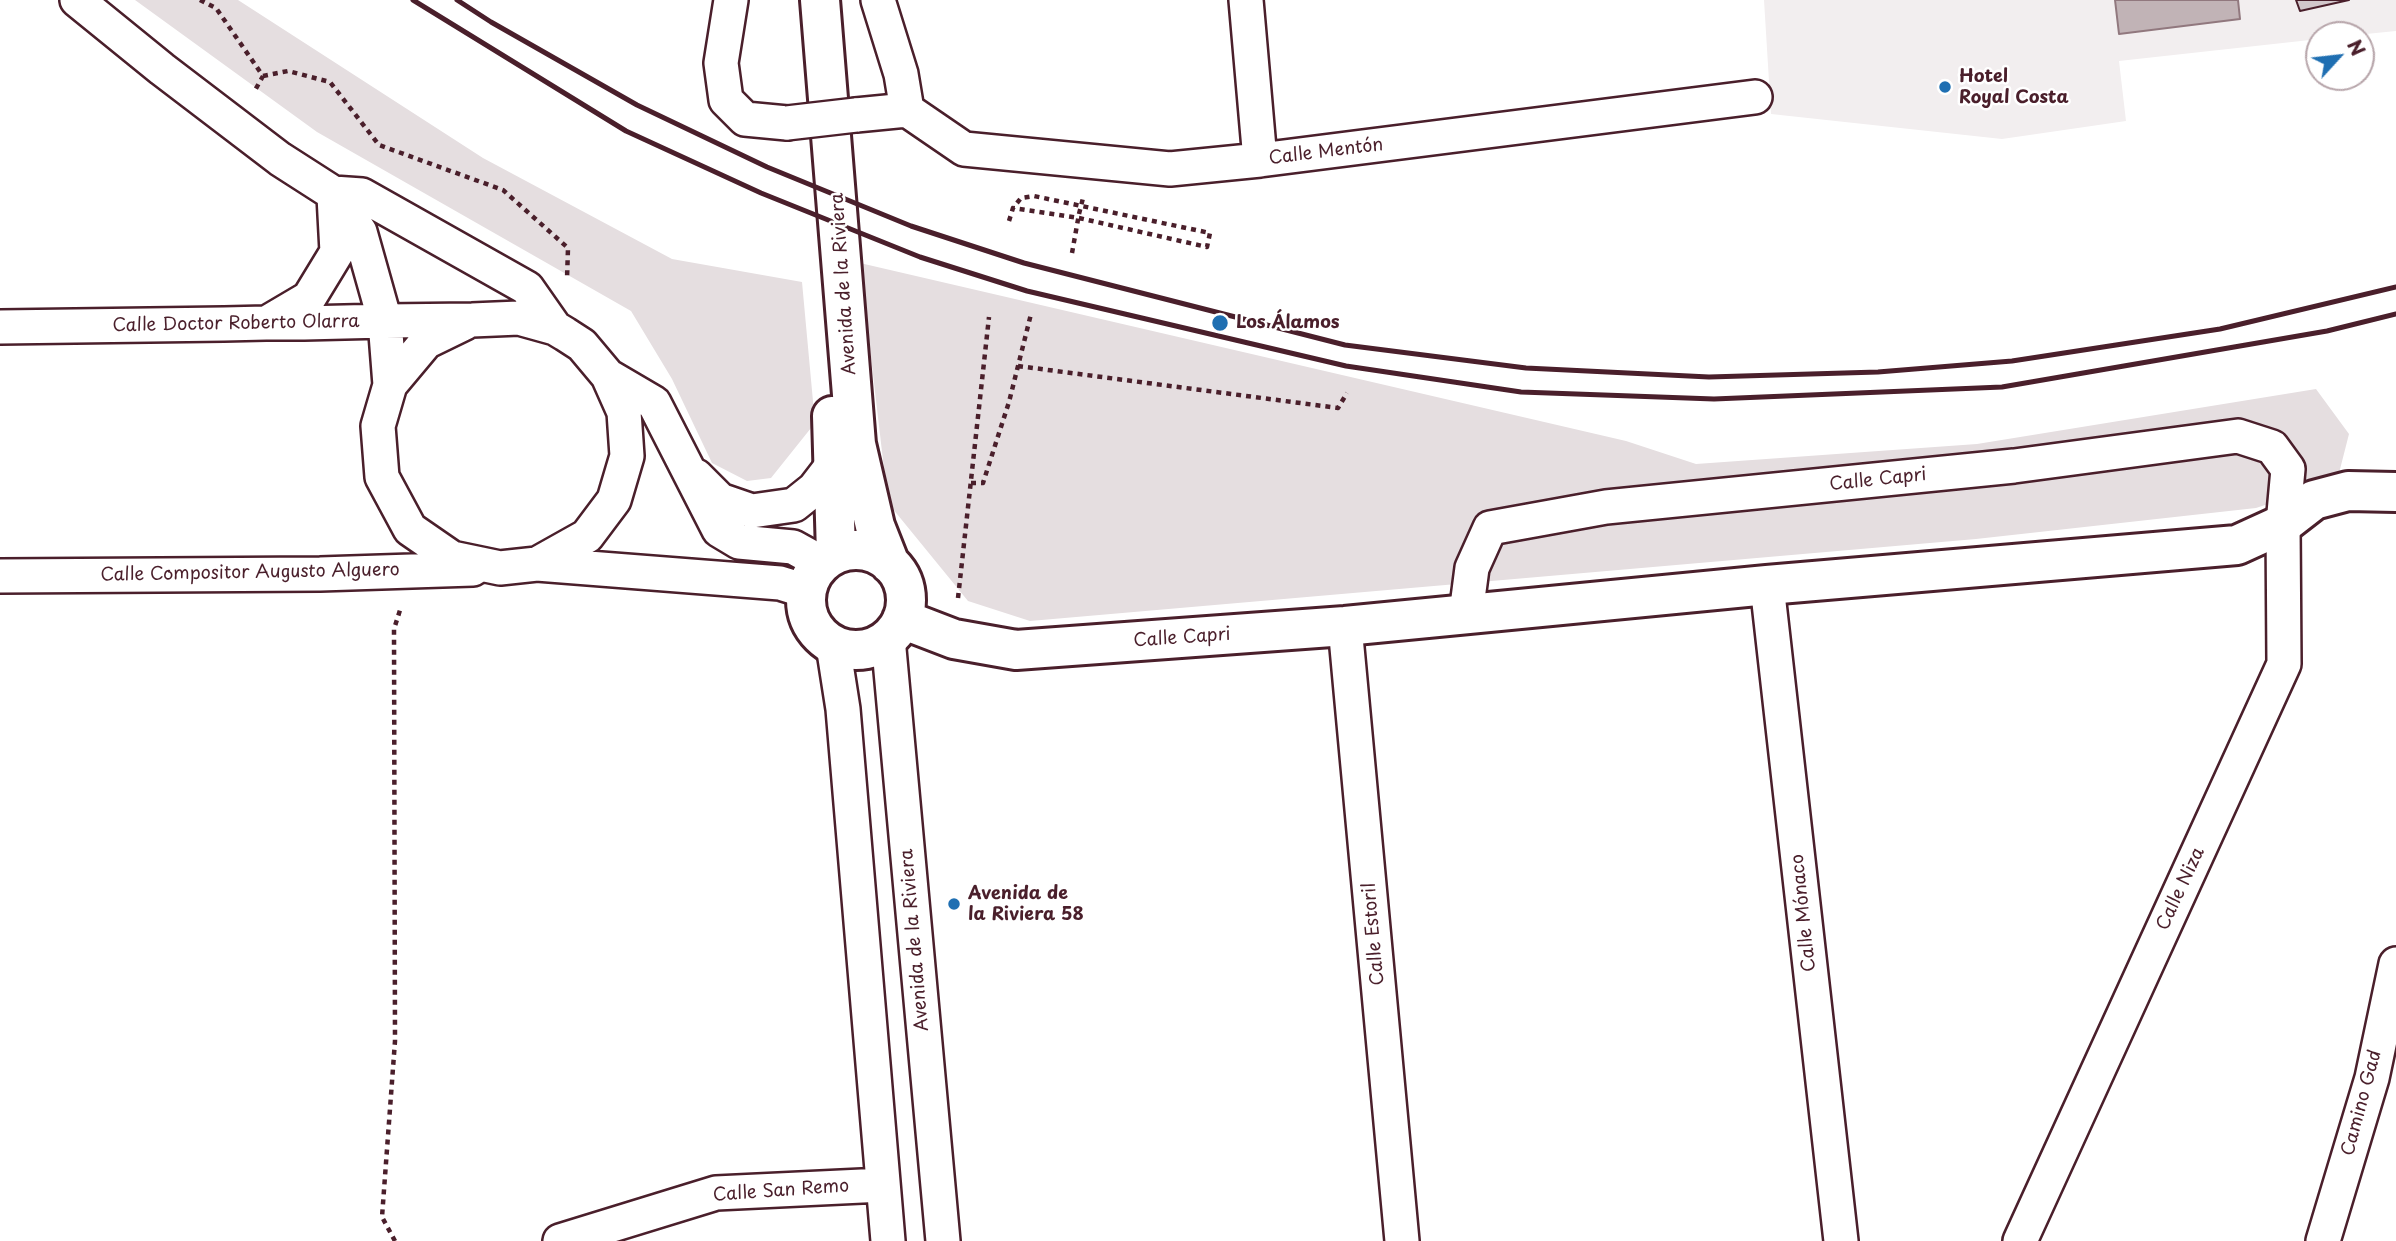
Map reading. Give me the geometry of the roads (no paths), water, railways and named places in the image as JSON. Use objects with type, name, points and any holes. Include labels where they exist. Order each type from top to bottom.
[{"type":"street","points":[[77,0],[280,159],[333,193],[360,232],[385,321],[390,385],[377,426],[382,477],[410,528],[452,558],[500,568],[537,564],[780,583],[821,569],[849,550],[864,551],[890,564],[899,575],[905,604],[895,629],[876,646],[862,650],[833,645],[820,635],[811,622],[806,607],[821,569]]},
{"type":"street","points":[[731,0],[721,63],[726,100],[745,119],[787,123],[907,110],[901,74],[878,0]]},
{"type":"street","name":"Avenida de la Riviera","points":[[800,0],[808,71],[834,463],[821,569]]},
{"type":"street","name":"Avenida de la Riviera","points":[[820,0],[856,444],[875,526],[890,564]]},
{"type":"street","points":[[1246,0],[1260,160]]},
{"type":"street","name":"Calle Mentón","points":[[907,110],[964,149],[1170,169],[1755,97]]},
{"type":"street","points":[[267,323],[309,298],[337,252],[333,193]]},
{"type":"street","points":[[333,193],[362,195],[527,288],[560,331]]},
{"type":"street","points":[[390,385],[426,342],[472,320],[520,318],[560,331],[582,345],[608,376],[624,412],[627,456],[614,500],[587,536],[537,564]]},
{"type":"street","name":"Calle Doctor Roberto Olarra","points":[[0,327],[472,320]]},
{"type":"street","points":[[608,376],[654,403],[719,530],[739,542],[793,547],[821,569]]},
{"type":"street","name":"Calle Capri","points":[[1466,614],[1472,568],[1490,528],[1606,507],[2014,466],[2238,436],[2272,447],[2288,469],[2283,524]]},
{"type":"street","points":[[686,467],[720,500],[752,511],[794,505],[814,489],[834,463]]},
{"type":"street","name":"Calle Capri","points":[[895,629],[1016,650],[1345,626],[1767,584],[2237,545],[2283,524],[2314,500],[2348,491],[2396,492]]},
{"type":"street","name":"Calle Niza","points":[[2020,1241],[2284,664],[2283,524]]},
{"type":"street","name":"Calle Compositor Augusto Alguero","points":[[0,576],[320,573],[500,568]]},
{"type":"street","name":"Calle Mónaco","points":[[1767,584],[1841,1241]]},
{"type":"street","name":"Calle Estoril","points":[[1345,626],[1402,1241]]},
{"type":"street","name":"Avenida de la Riviera","points":[[895,629],[943,1241]]},
{"type":"street","points":[[833,645],[843,709],[888,1241]]},
{"type":"street","name":"Camino Gad","points":[[2323,1241],[2372,1079],[2396,964]]},
{"type":"street","name":"Calle San Remo","points":[[560,1241],[716,1193],[883,1185]]},
{"type":"railway","points":[[413,0],[626,131],[761,193],[920,257],[1027,291],[1346,366],[1521,392],[1714,399],[2002,387],[2327,331],[2396,314]]},
{"type":"railway","points":[[457,0],[637,105],[767,167],[911,226],[1024,263],[1345,345],[1526,368],[1709,377],[1878,372],[2012,361],[2220,329],[2396,287]]},
{"type":"place","name":"Hotel Royal Costa","points":[[1945,87]]},
{"type":"place","name":"Los Álamos","points":[[1220,323]]},
{"type":"place","name":"Avenida de la Riviera 58","points":[[954,904]]}]
